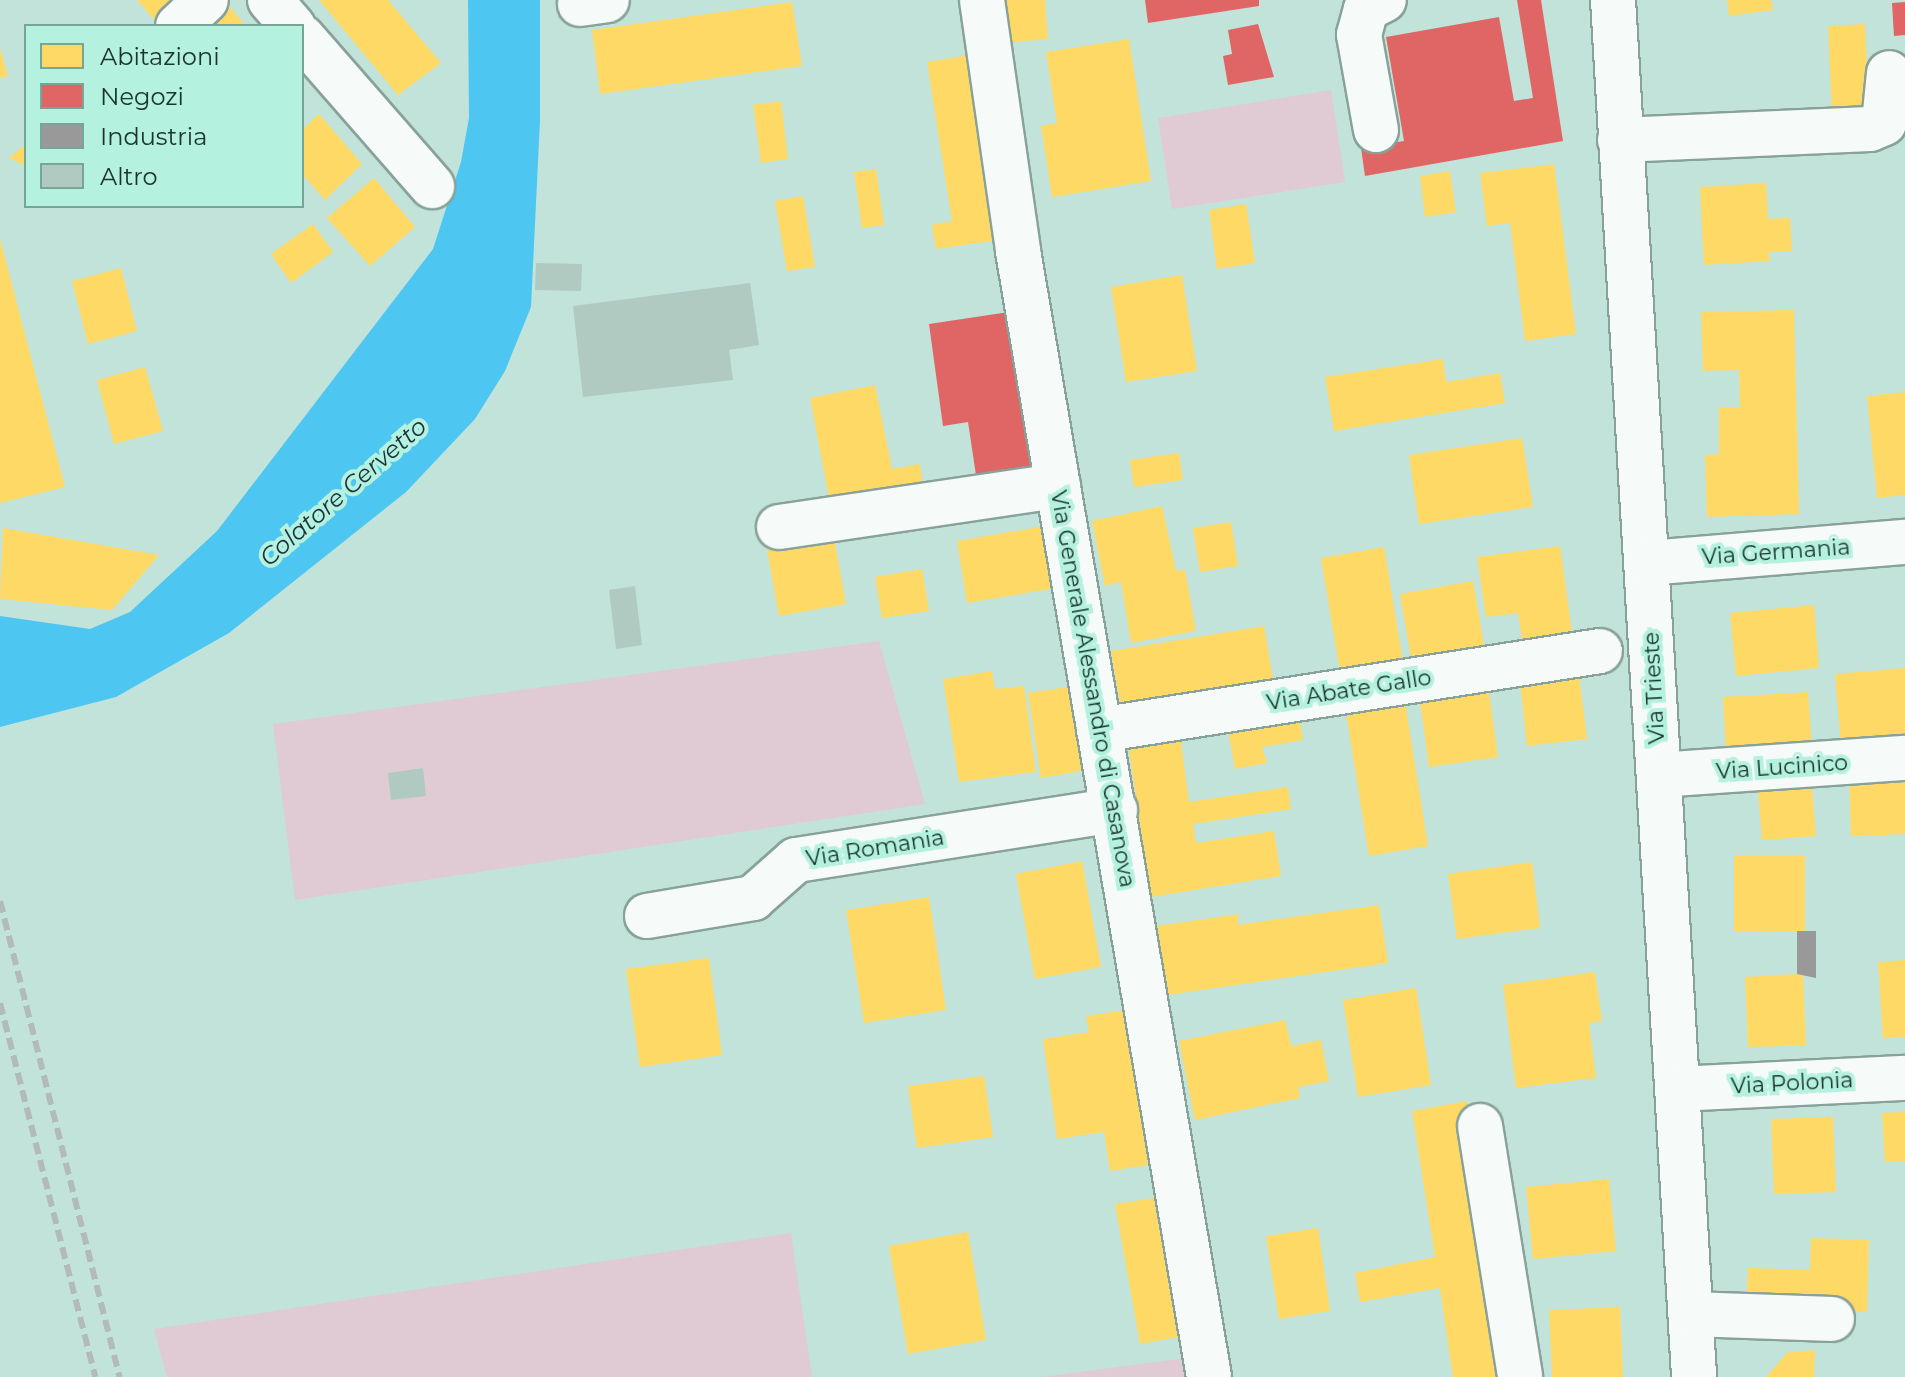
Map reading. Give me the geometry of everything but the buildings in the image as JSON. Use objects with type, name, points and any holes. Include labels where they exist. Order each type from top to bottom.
[{"type":"street","points":[[180,24],[206,0]]},
{"type":"street","points":[[270,0],[291,24]]},
{"type":"street","name":"Via Generale Alessandro di Casanova","points":[[982,0],[1003,254],[1058,486],[1209,1377]]},
{"type":"street","points":[[1376,130],[1359,35],[1366,9],[1384,0]]},
{"type":"street","name":"Via Trieste","points":[[1613,0],[1694,1377]]},
{"type":"street","points":[[304,39],[432,186]]},
{"type":"street","points":[[1620,140],[1870,129],[1884,123],[1889,73]]},
{"type":"street","points":[[779,527],[1058,486]]},
{"type":"street","name":"Via Germania","points":[[1647,563],[1905,542]]},
{"type":"street","name":"Via Abate Gallo","points":[[1099,730],[1600,651]]},
{"type":"street","name":"Via Lucinico","points":[[1659,775],[1905,758]]},
{"type":"street","name":"Via Romania","points":[[647,916],[753,898],[796,860],[1115,810]]},
{"type":"street","name":"Via Polonia","points":[[1678,1089],[1905,1078]]},
{"type":"street","points":[[1480,1126],[1520,1377]]},
{"type":"street","points":[[1691,1314],[1832,1319]]},
{"type":"shaded area","points":[[1331,90],[1345,182],[1172,209],[1158,118]]},
{"type":"shaded area","points":[[879,641],[925,804],[295,900],[273,724]]},
{"type":"shaded area","points":[[791,1233],[812,1377],[167,1377],[154,1329]]},
{"type":"shaded area","points":[[1193,1357],[1195,1377],[1042,1377]]},
{"type":"water","name":"Colatore Cervetto","points":[[468,0],[540,0],[540,120],[531,307],[505,371],[475,419],[406,492],[229,633],[116,697],[0,727],[0,616],[90,629],[130,612],[217,531],[433,249],[461,162],[469,118]]},
{"type":"railway","points":[[0,901],[120,1377]]},
{"type":"railway","points":[[0,1003],[95,1377]]}]
